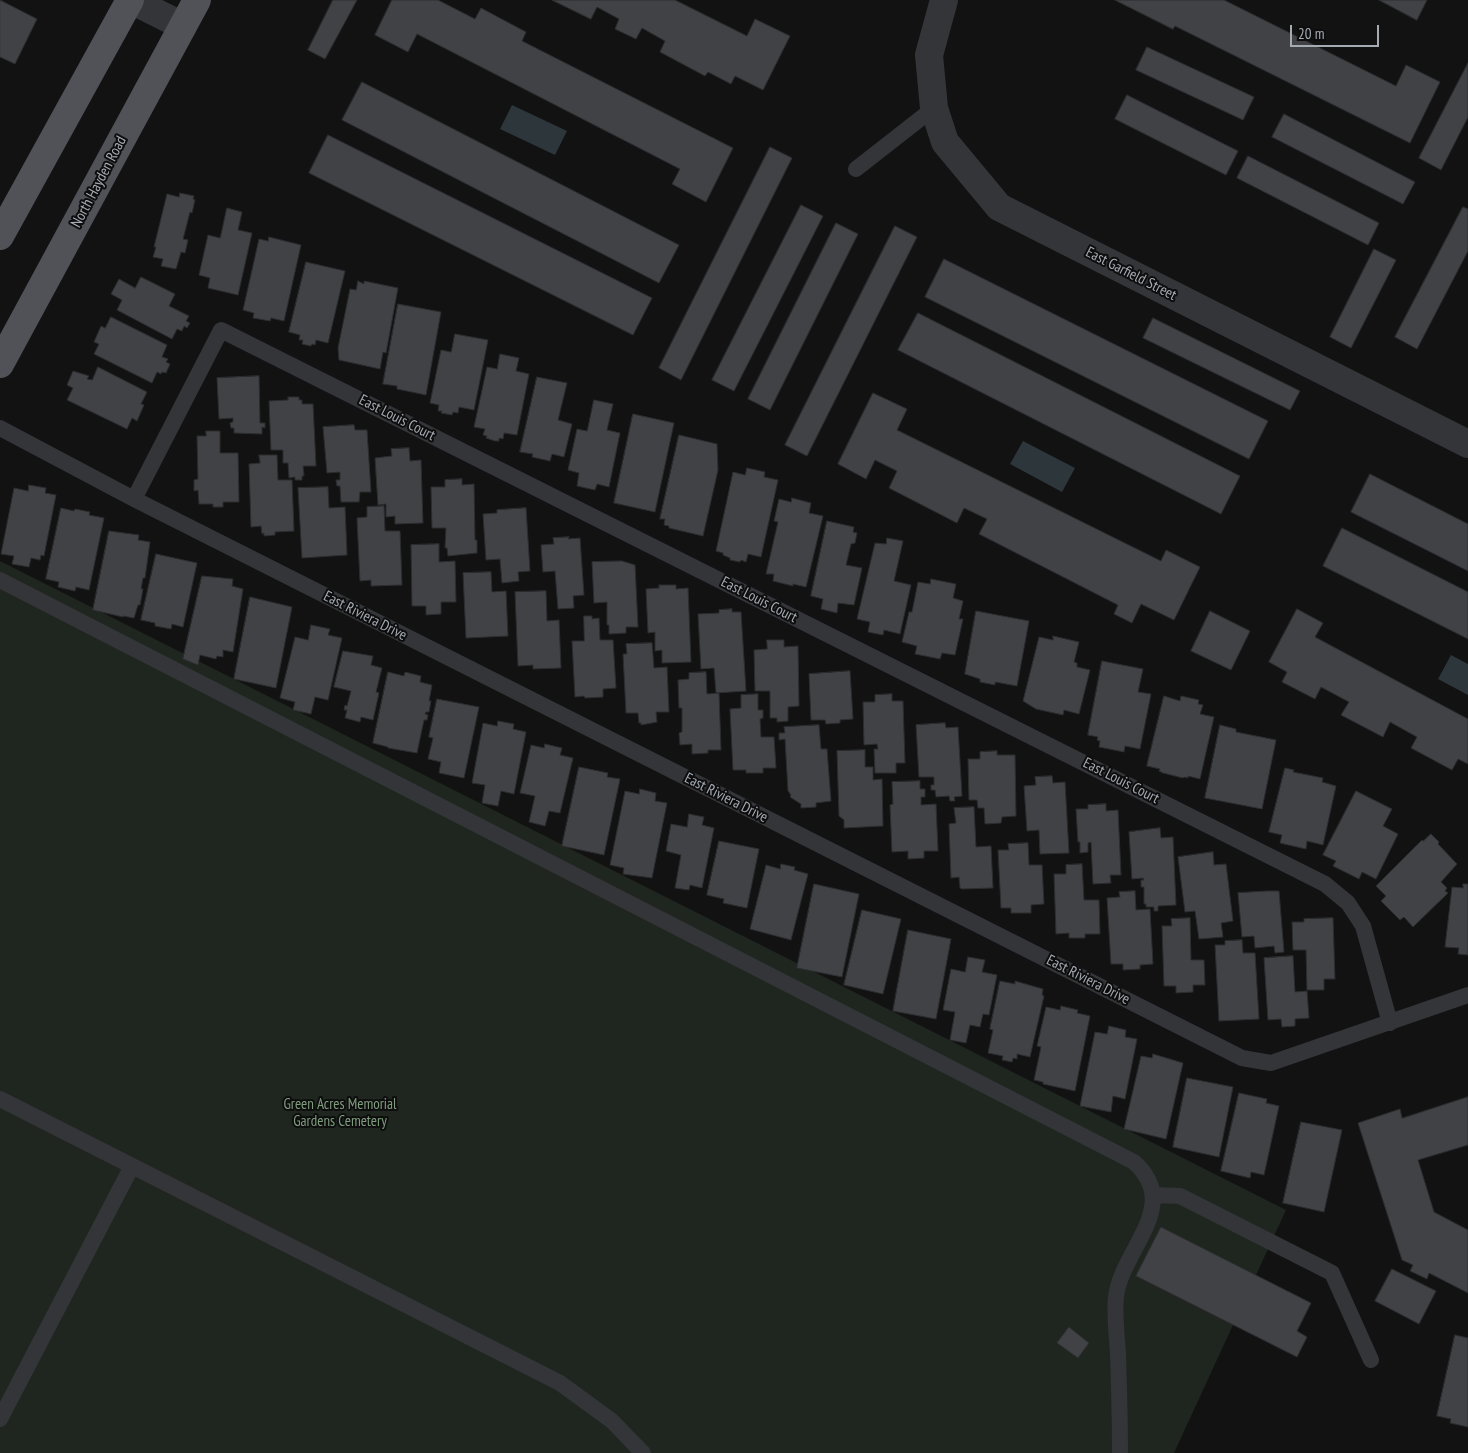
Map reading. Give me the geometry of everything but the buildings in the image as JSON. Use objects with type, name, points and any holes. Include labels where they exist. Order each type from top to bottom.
[{"type":"main road","points":[[0,236],[130,0]]},
{"type":"main road","name":"North Hayden Road","points":[[0,364],[197,0]]},
{"type":"street","points":[[130,0],[183,26]]},
{"type":"street","name":"East Garfield Street","points":[[944,0],[929,55],[934,108],[945,142],[999,207],[1468,444]]},
{"type":"lane","points":[[856,169],[934,108]]},
{"type":"lane","name":"East Louis Court","points":[[134,499],[221,330],[1325,884],[1348,903],[1363,926],[1390,1023]]},
{"type":"lane","name":"East Riviera Drive","points":[[0,428],[134,499],[1242,1058],[1270,1063],[1468,995]]},
{"type":"lane","points":[[0,580],[1134,1162],[1147,1176],[1153,1195],[1150,1219],[1118,1285],[1116,1298],[1120,1453]]},
{"type":"lane","points":[[0,1099],[560,1383],[612,1421],[643,1453]]},
{"type":"lane","points":[[0,1419],[132,1166]]},
{"type":"lane","points":[[1153,1195],[1180,1196],[1332,1272],[1371,1360]]},
{"type":"green space","name":"Green Acres Memorial Gardens Cemetery","points":[[0,561],[1286,1210],[1174,1453],[0,1453]]},
{"type":"shaded area","points":[[512,105],[567,131],[555,155],[500,129]]},
{"type":"shaded area","points":[[1023,441],[1075,468],[1062,492],[1010,464]]},
{"type":"shaded area","points":[[1451,655],[1468,664],[1468,695],[1438,679]]}]
